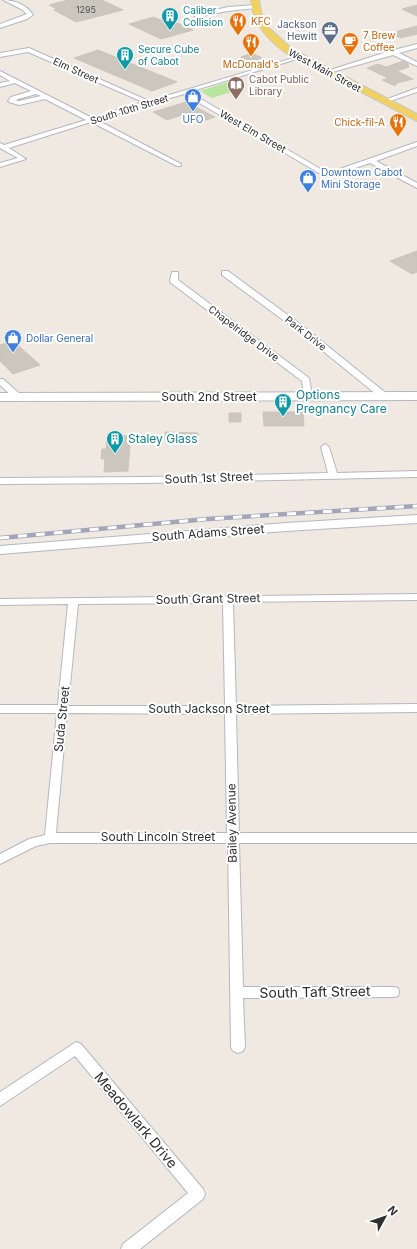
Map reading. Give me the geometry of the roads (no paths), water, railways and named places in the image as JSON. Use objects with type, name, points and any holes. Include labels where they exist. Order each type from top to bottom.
[{"type":"main road","name":"West Main Street","points":[[255,3],[260,21],[270,35],[281,45],[298,57],[417,118]]},
{"type":"main road","name":"South 2nd Street","points":[[0,397],[417,396]]},
{"type":"street","points":[[0,26],[30,15],[25,9],[6,0]]},
{"type":"street","points":[[196,15],[255,3]]},
{"type":"street","points":[[327,72],[417,46]]},
{"type":"street","name":"Elm Street","points":[[0,55],[29,50],[150,103]]},
{"type":"street","points":[[392,52],[417,64]]},
{"type":"street","name":"South 10th Street","points":[[2,146],[150,103],[298,57]]},
{"type":"street","points":[[0,73],[179,165]]},
{"type":"street","points":[[0,85],[15,81]]},
{"type":"street","points":[[384,101],[417,90]]},
{"type":"street","points":[[36,92],[14,98],[11,101],[19,103],[45,97]]},
{"type":"street","name":"West Elm Street","points":[[185,92],[322,172],[338,172],[370,160]]},
{"type":"street","points":[[370,160],[417,144]]},
{"type":"street","name":"South 10th Street","points":[[0,166],[23,159],[2,146]]},
{"type":"street","points":[[370,160],[417,186]]},
{"type":"street","name":"Park Drive","points":[[225,273],[302,329],[384,396]]},
{"type":"street","name":"Chapelridge Drive","points":[[175,274],[174,281],[306,380],[308,396]]},
{"type":"street","points":[[0,380],[18,397]]},
{"type":"street","points":[[325,447],[333,475]]},
{"type":"street","name":"South 1st Street","points":[[0,481],[146,480],[417,474]]},
{"type":"street","name":"South Adams Street","points":[[0,550],[286,527],[417,519]]},
{"type":"street","name":"South Grant Street","points":[[0,602],[417,597]]},
{"type":"street","name":"Bailey Avenue","points":[[228,599],[232,837],[238,1046]]},
{"type":"street","name":"Suda Street","points":[[50,838],[64,709],[73,600]]},
{"type":"street","name":"South Jackson Street","points":[[0,709],[230,710],[417,708]]},
{"type":"street","name":"South Lincoln Street","points":[[0,859],[33,842],[50,838],[417,838]]},
{"type":"street","name":"South Taft Street","points":[[236,993],[392,992]]},
{"type":"street","name":"Meadowlark Drive","points":[[0,1100],[76,1048],[198,1194],[128,1249]]},
{"type":"railway","points":[[0,538],[207,519],[417,506]]},
{"type":"place","name":"Caliber Collision","points":[[170,31]]},
{"type":"place","name":"KFC","points":[[238,36]]},
{"type":"place","name":"Jackson Hewitt","points":[[330,45]]},
{"type":"place","name":"7 Brew Coffee","points":[[350,56]]},
{"type":"place","name":"McDonald's","points":[[251,57]]},
{"type":"place","name":"Secure Cube of Cabot","points":[[125,70]]},
{"type":"place","name":"Cabot Public Library","points":[[236,100]]},
{"type":"place","name":"UFO","points":[[193,112]]},
{"type":"place","name":"Chick-fil-A","points":[[398,137]]},
{"type":"place","name":"Downtown Cabot Mini Storage","points":[[308,193]]},
{"type":"place","name":"Dollar General","points":[[13,353]]},
{"type":"place","name":"Options Pregnancy Care","points":[[283,417]]},
{"type":"place","name":"Staley Glass","points":[[115,454]]}]
